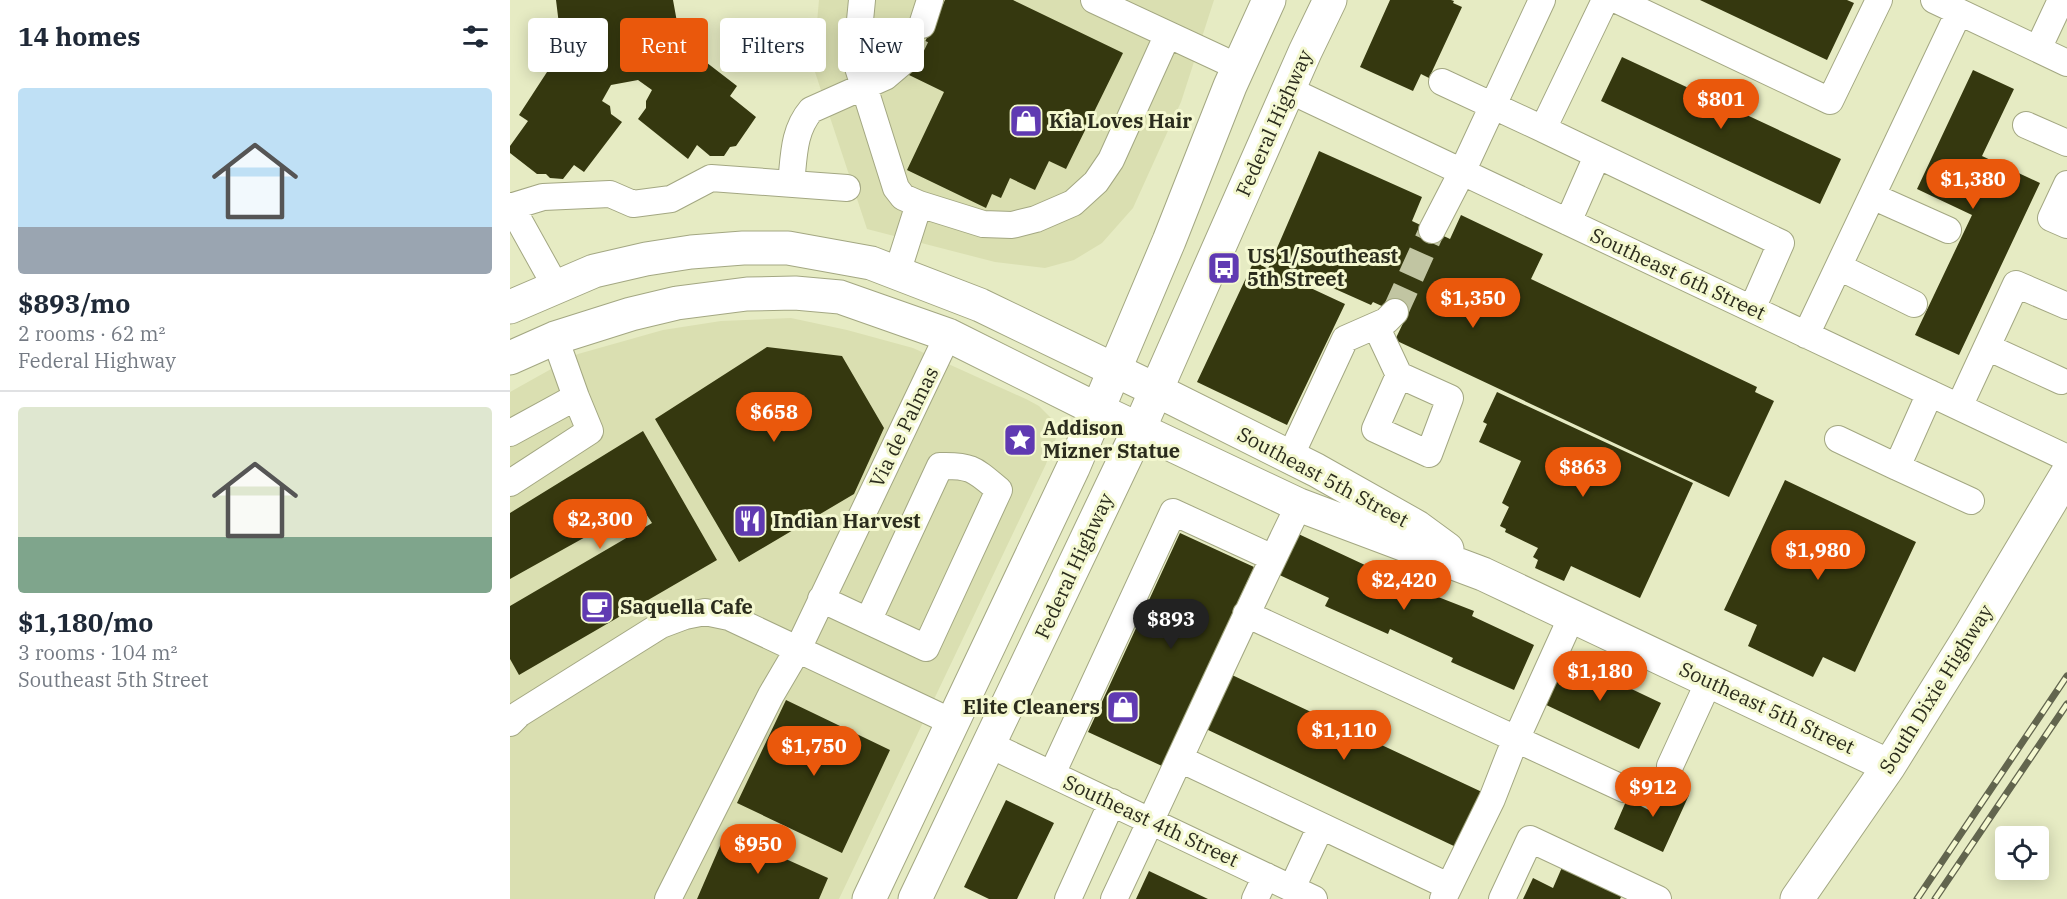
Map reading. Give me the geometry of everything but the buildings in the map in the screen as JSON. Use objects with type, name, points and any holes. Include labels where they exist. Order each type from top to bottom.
[{"type":"main road","points":[[869,899],[1073,468],[1269,0]]},
{"type":"main road","name":"Federal Highway","points":[[915,899],[1139,429],[1330,0]]},
{"type":"main road","name":"Southeast 5th Street","points":[[514,297],[556,288],[594,271],[691,252],[743,248],[788,249],[871,263],[980,305],[1303,464],[1417,527],[1483,574]]},
{"type":"main road","name":"Southeast 5th Street","points":[[510,358],[555,338],[631,314],[677,303],[747,294],[795,293],[840,297],[948,335],[1299,506],[1483,574],[1889,766]]},
{"type":"main road","points":[[1299,506],[1303,464]]},
{"type":"main road","name":"South Dixie Highway","points":[[1797,899],[1889,766],[2067,474]]},
{"type":"main road","points":[[975,673],[982,733],[988,744]]},
{"type":"street","points":[[862,0],[856,61],[896,188],[903,197],[919,204],[983,224],[1012,225],[1036,219],[1073,203],[1096,182],[1111,159],[1167,36]]},
{"type":"street","points":[[924,19],[930,0]]},
{"type":"street","points":[[1094,0],[1239,68]]},
{"type":"street","points":[[1432,230],[1462,172],[1542,0]]},
{"type":"street","points":[[1543,129],[1605,0]]},
{"type":"street","points":[[1617,0],[1830,101],[1879,0]]},
{"type":"street","points":[[1935,0],[2067,63]]},
{"type":"street","points":[[2038,49],[2061,0]]},
{"type":"street","points":[[1806,335],[1959,12]]},
{"type":"street","points":[[791,184],[795,141],[803,119],[811,110],[885,77],[891,72]]},
{"type":"street","points":[[1442,82],[1781,243],[1752,309]]},
{"type":"street","name":"Southeast 6th Street","points":[[1289,90],[2067,458]]},
{"type":"street","points":[[2026,125],[2067,143]]},
{"type":"street","points":[[1568,222],[1597,156]]},
{"type":"street","points":[[556,288],[511,206],[543,197],[610,194],[633,204],[671,200],[711,178],[847,188]]},
{"type":"street","points":[[2067,184],[2051,218],[2067,225]]},
{"type":"street","points":[[1872,196],[1948,230]]},
{"type":"street","points":[[897,273],[919,204]]},
{"type":"street","points":[[1839,267],[1914,304]]},
{"type":"street","points":[[1959,407],[2016,284],[2067,306]]},
{"type":"street","points":[[1303,464],[1345,339],[1386,319],[1399,375]]},
{"type":"street","name":"Via de Palmas","points":[[668,899],[771,695],[798,649],[948,335]]},
{"type":"street","points":[[510,483],[590,431],[555,338]]},
{"type":"street","points":[[1987,347],[2061,381]]},
{"type":"street","points":[[1897,467],[1930,393]]},
{"type":"street","points":[[510,433],[576,397]]},
{"type":"street","points":[[1838,439],[1971,501]]},
{"type":"street","points":[[821,599],[868,621],[926,648],[999,490],[976,471],[963,465],[940,466],[868,621]]},
{"type":"street","points":[[1114,899],[1246,614],[1299,506]]},
{"type":"street","points":[[1052,774],[1173,512],[1273,558]]},
{"type":"street","points":[[513,714],[661,625],[685,616],[705,612],[729,617],[952,722]]},
{"type":"street","points":[[1246,614],[1624,789]]},
{"type":"street","points":[[1180,759],[1321,826],[1446,893],[1492,799],[1572,616]]},
{"type":"street","points":[[1670,766],[1709,681]]},
{"type":"street","name":"Southeast 4th Street","points":[[988,744],[1303,894]]},
{"type":"street","points":[[1068,899],[1112,802]]},
{"type":"street","points":[[1303,894],[1321,826]]},
{"type":"street","points":[[1502,899],[1530,839],[1658,899]]},
{"type":"street","points":[[1255,899],[1266,876]]},
{"type":"shaded area","points":[[819,0],[1214,0],[1181,102],[1133,208],[1102,243],[1074,260],[1045,268],[995,262],[867,229],[815,72],[826,72],[826,18],[817,18]]},
{"type":"shaded area","points":[[791,318],[913,348],[1026,399],[1039,406],[1052,419],[1056,438],[1046,464],[839,899],[510,899],[510,392],[578,354],[663,330],[721,321]]},
{"type":"tunnel","points":[[1395,312],[1432,230]]},
{"type":"railway","points":[[1917,899],[2067,676]]},
{"type":"railway","points":[[1935,899],[2067,704]]},
{"type":"place","name":"Kia Loves Hair","points":[[1026,121]]},
{"type":"place","name":"US 1/Southeast 5th Street","points":[[1224,268]]},
{"type":"place","name":"Addison Mizner Statue","points":[[1020,440]]},
{"type":"place","name":"Indian Harvest","points":[[750,521]]},
{"type":"place","name":"Saquella Cafe","points":[[597,607]]},
{"type":"place","name":"Elite Cleaners","points":[[1123,707]]}]
